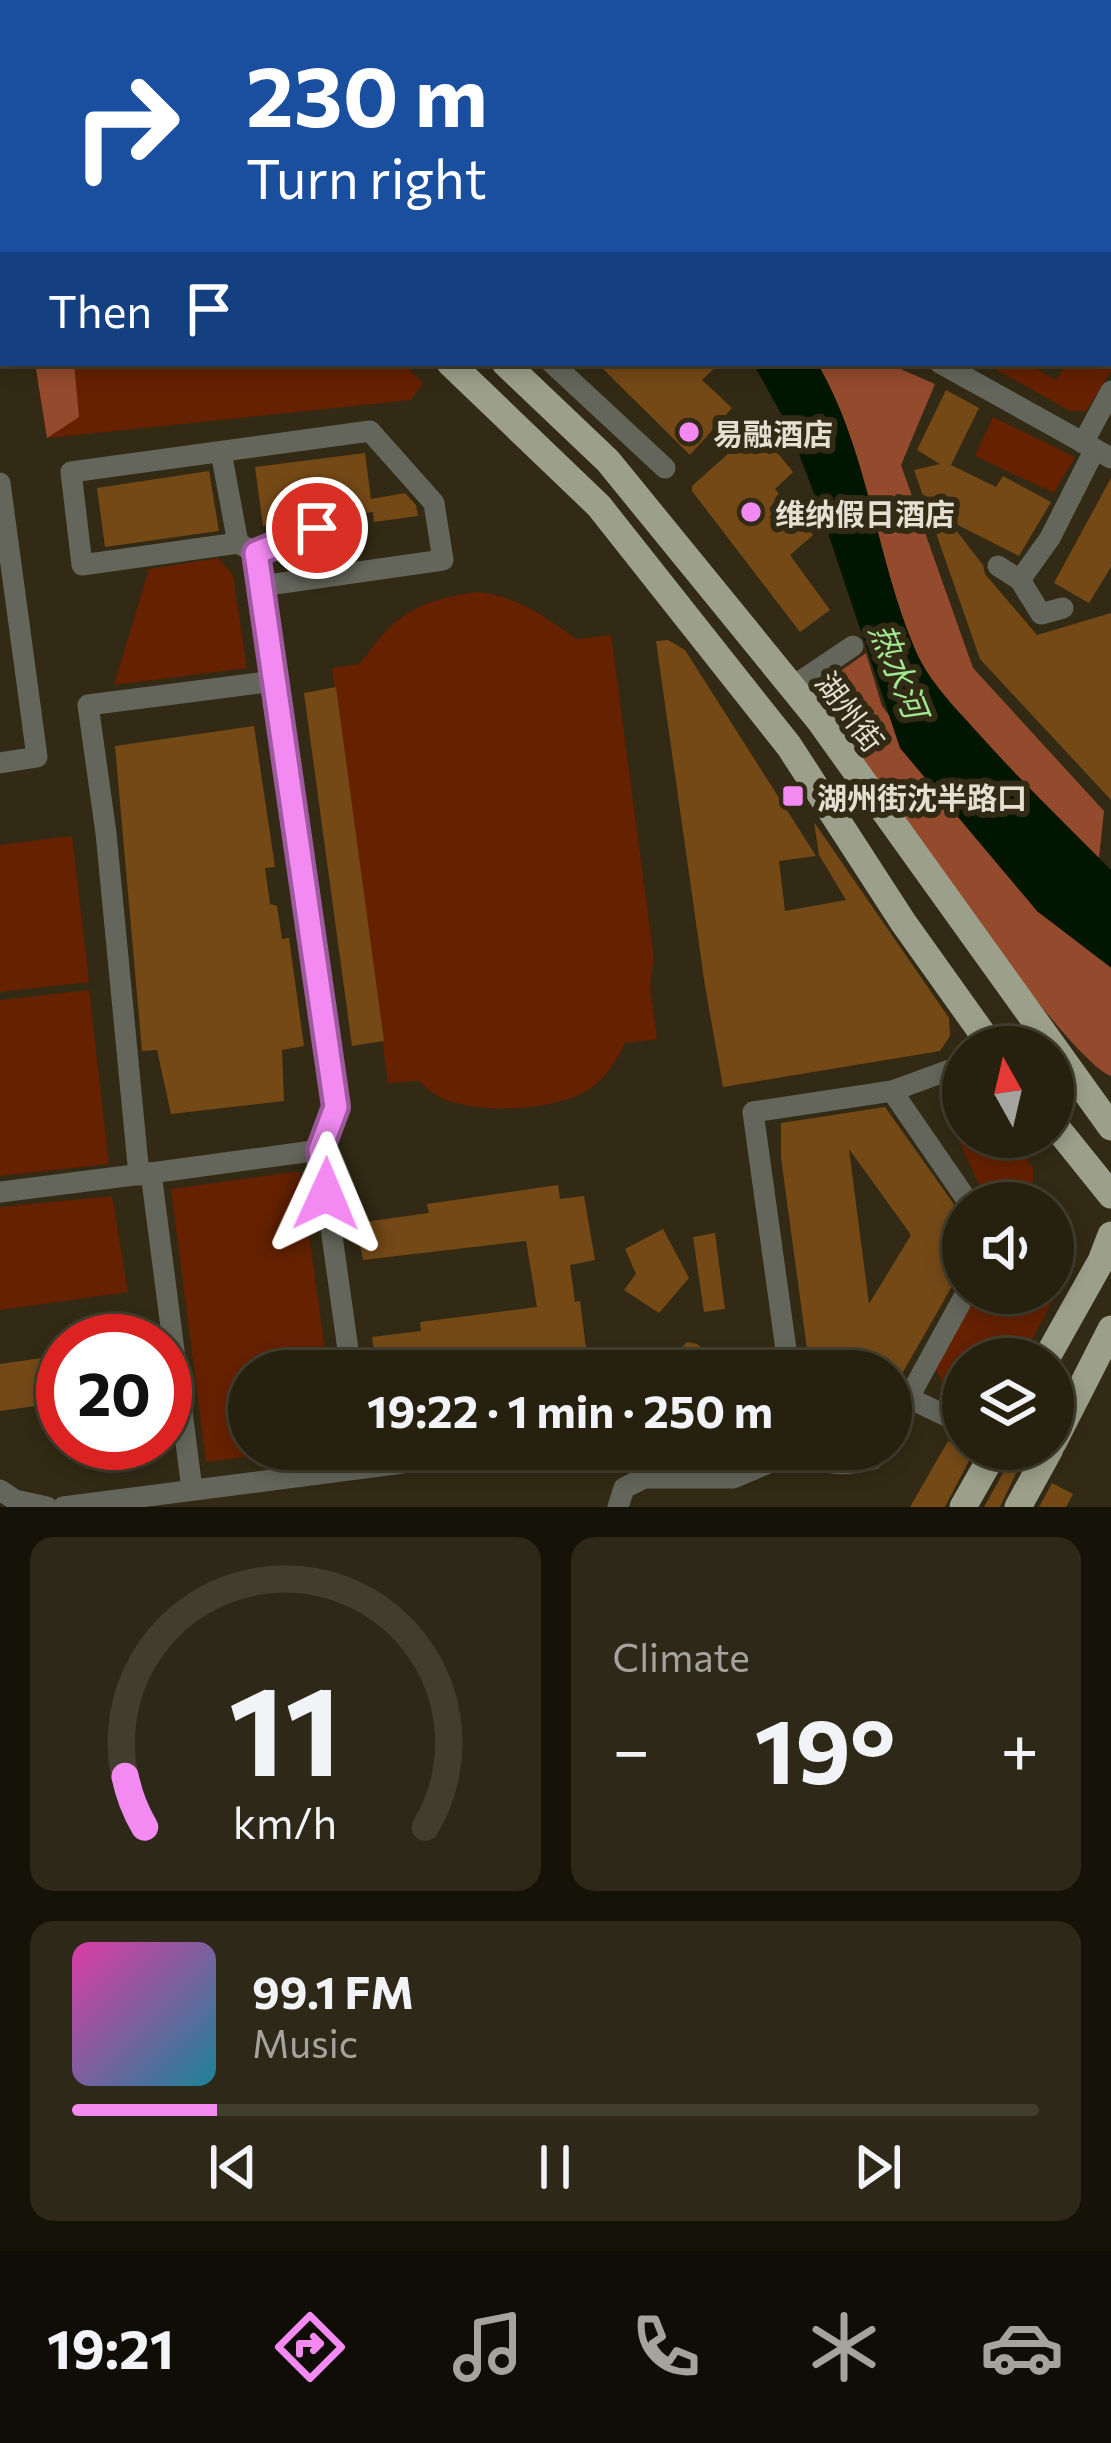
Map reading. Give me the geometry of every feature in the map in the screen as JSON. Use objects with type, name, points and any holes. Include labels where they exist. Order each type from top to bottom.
[{"type":"main road","points":[[453,366],[599,506],[789,746],[977,1026]]},
{"type":"main road","name":"湖州街","points":[[509,366],[608,461],[792,687],[1111,1127]]},
{"type":"main road","points":[[1074,1149],[1111,1195]]},
{"type":"main road","points":[[1058,1338],[1111,1235]]},
{"type":"main road","points":[[1074,1401],[1111,1329]]},
{"type":"main road","points":[[963,1507],[984,1470]]},
{"type":"main road","points":[[1018,1507],[1038,1470]]},
{"type":"street","points":[[555,366],[665,468]]},
{"type":"street","points":[[945,366],[1096,450]]},
{"type":"street","points":[[1020,580],[1051,538],[1096,450],[1111,391]]},
{"type":"street","points":[[261,586],[443,560],[434,503],[370,431],[71,472],[82,566],[247,548],[317,528]]},
{"type":"street","points":[[221,452],[261,586],[336,1107],[320,1150],[348,1350]]},
{"type":"street","points":[[0,483],[37,758],[0,763]]},
{"type":"street","points":[[998,566],[1020,580],[1041,614],[1063,608]]},
{"type":"street","points":[[792,687],[853,646]]},
{"type":"street","points":[[192,1489],[145,1174],[88,705],[274,681]]},
{"type":"street","points":[[786,1350],[753,1112],[892,1091],[942,1073]]},
{"type":"street","points":[[892,1091],[955,1182]]},
{"type":"street","points":[[0,1192],[320,1150]]},
{"type":"street","points":[[912,1391],[954,1314]]},
{"type":"street","points":[[912,1400],[942,1414]]},
{"type":"street","points":[[63,1507],[192,1489],[218,1496],[317,1470]]},
{"type":"street","points":[[618,1507],[624,1488],[644,1478],[733,1478],[752,1470]]},
{"type":"street","points":[[0,1490],[15,1500],[46,1507]]},
{"type":"shaded area","points":[[35,366],[405,366],[423,383],[411,400],[47,438]]},
{"type":"shaded area","points":[[35,366],[74,366],[79,417],[47,438]]},
{"type":"shaded area","points":[[819,366],[894,366],[935,384],[901,465],[973,668],[1104,811],[1099,858],[992,748],[922,663],[902,615],[835,397]]},
{"type":"shaded area","points":[[989,366],[1031,366],[1056,380],[1064,366],[1111,366],[1086,411],[1070,411]]},
{"type":"shaded area","points":[[993,417],[1075,457],[1054,493],[975,456]]},
{"type":"shaded area","points":[[218,558],[233,575],[247,668],[114,685],[149,569]]},
{"type":"shaded area","points":[[476,592],[517,602],[576,639],[611,635],[654,960],[650,987],[657,1039],[625,1043],[603,1078],[583,1093],[532,1107],[473,1106],[441,1098],[418,1081],[388,1083],[332,668],[360,664],[385,632],[422,606]]},
{"type":"shaded area","points":[[866,653],[882,706],[1037,911],[1111,968],[1111,1076],[1074,1044],[1074,1026],[1057,1026],[1007,963],[812,691]]},
{"type":"shaded area","points":[[72,836],[89,982],[0,992],[0,845]]},
{"type":"shaded area","points":[[89,990],[109,1164],[0,1176],[0,1000]]},
{"type":"shaded area","points":[[967,1158],[1026,1158],[1033,1168],[1032,1182],[978,1182]]},
{"type":"shaded area","points":[[300,1171],[325,1350],[228,1350],[228,1459],[206,1462],[192,1353],[192,1314],[187,1314],[171,1189]]},
{"type":"shaded area","points":[[112,1196],[128,1292],[0,1310],[0,1207]]},
{"type":"shaded area","points":[[962,1314],[1046,1314],[1033,1338],[949,1338]]},
{"type":"shaded area","points":[[942,1351],[942,1382],[934,1365]]},
{"type":"water","name":"热水河","points":[[755,366],[819,366],[848,431],[890,578],[921,662],[992,749],[1111,870],[1111,967],[1037,911],[900,748],[790,430]]},
{"type":"building","name":"易融酒店","points":[[600,366],[717,366],[702,380],[732,408],[690,455]]},
{"type":"building","points":[[946,390],[979,408],[951,465],[996,487],[1003,476],[1051,502],[1019,556],[948,520],[985,574],[1037,635],[1111,613],[1111,800],[980,659],[914,470],[940,464],[917,450]]},
{"type":"building","name":"维纳假日酒店","points":[[757,428],[793,472],[775,489],[813,535],[790,555],[830,610],[800,632],[692,491]]},
{"type":"building","points":[[365,453],[371,499],[405,493],[416,505],[418,516],[374,522],[373,512],[328,518],[318,513],[263,526],[255,467]]},
{"type":"building","points":[[209,471],[219,531],[105,547],[97,488]]},
{"type":"building","points":[[1111,478],[1111,567],[1089,603],[1054,583]]},
{"type":"building","points":[[668,640],[685,650],[816,856],[779,861],[785,911],[846,900],[819,855],[814,822],[949,1018],[949,1026],[942,1026],[940,1051],[723,1087],[656,641]]},
{"type":"building","points":[[336,687],[384,1041],[352,1046],[304,693]]},
{"type":"building","points":[[254,726],[275,867],[265,868],[270,904],[277,906],[282,939],[289,938],[304,1046],[282,1050],[284,1101],[171,1114],[157,1050],[142,1051],[115,746]]},
{"type":"building","points":[[885,1107],[942,1187],[942,1304],[912,1356],[912,1350],[807,1350],[781,1158],[781,1123]],"holes":[[[849,1149],[911,1235],[869,1304]]]},
{"type":"building","points":[[558,1185],[560,1199],[584,1196],[595,1260],[570,1265],[586,1348],[374,1350],[372,1337],[421,1331],[420,1322],[537,1307],[526,1241],[363,1260],[356,1223],[429,1213],[427,1204]]},
{"type":"building","points":[[663,1229],[689,1278],[659,1313],[624,1290],[636,1274],[625,1249]]},
{"type":"building","points":[[715,1233],[725,1309],[704,1312],[693,1237]]},
{"type":"building","points":[[687,1342],[705,1350],[679,1350]]},
{"type":"building","points":[[36,1359],[36,1406],[0,1411],[0,1364]]},
{"type":"building","points":[[942,1451],[942,1470],[964,1470],[945,1507],[910,1507]]},
{"type":"building","points":[[1005,1470],[1018,1470],[1000,1507],[984,1507]]},
{"type":"building","points":[[1052,1483],[1073,1494],[1066,1507],[1039,1507]]},
{"type":"place","name":"易融酒店","points":[[689,432]]},
{"type":"place","name":"维纳假日酒店","points":[[751,512]]},
{"type":"place","name":"湖州街沈半路口","points":[[793,796]]},
{"type":"route","points":[[317,528],[256,553],[336,1107],[320,1150],[326,1194]]}]
